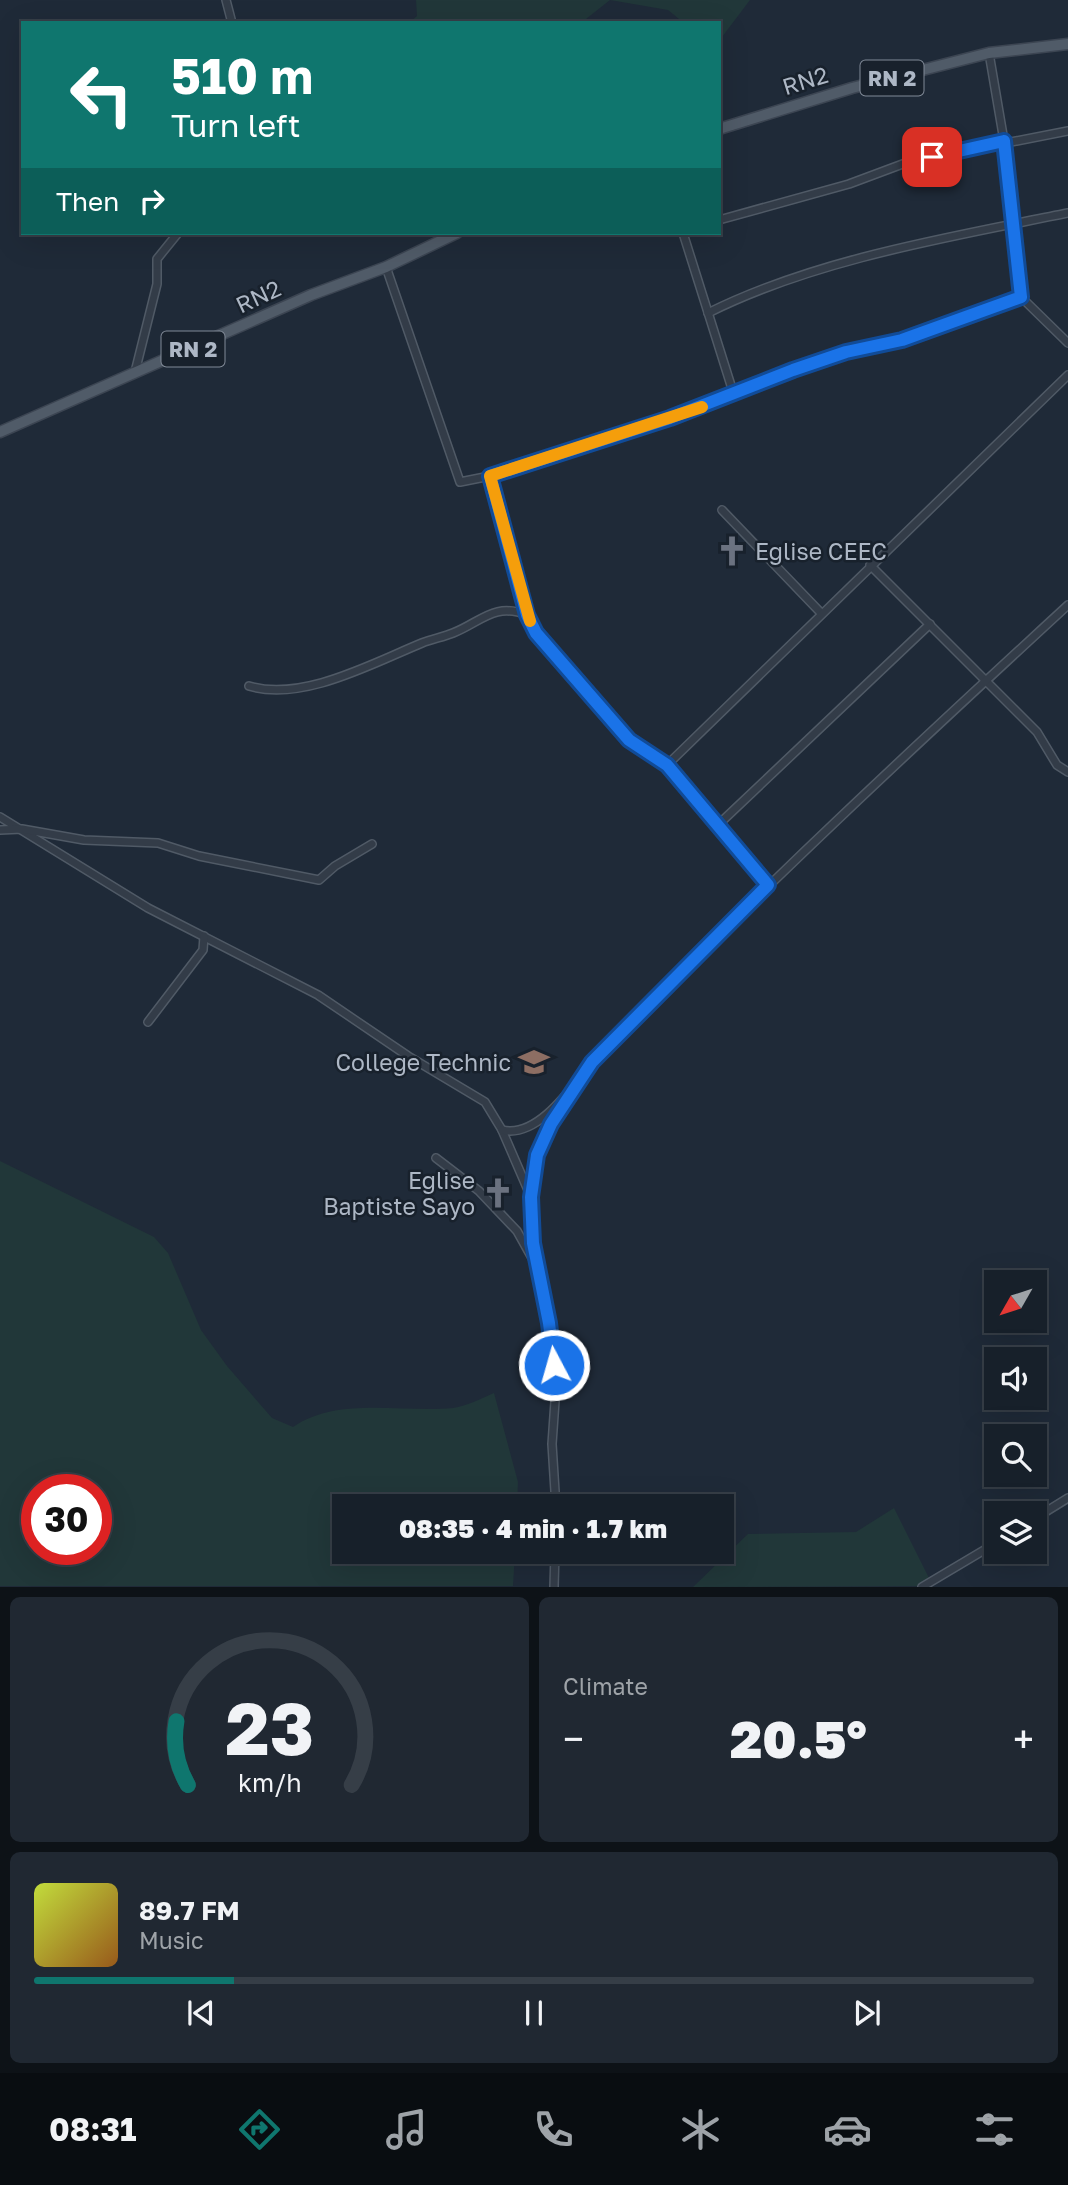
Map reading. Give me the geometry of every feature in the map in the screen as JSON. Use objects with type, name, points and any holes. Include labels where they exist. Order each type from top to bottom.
[{"type":"main road","name":"RN2","points":[[721,128],[852,88],[989,53],[1068,44]]},
{"type":"main road","name":"RN2","points":[[0,432],[311,295],[386,267],[453,235]]},
{"type":"street","points":[[226,0],[231,21]]},
{"type":"street","points":[[989,53],[1004,141],[1021,297],[1068,343]]},
{"type":"street","points":[[721,219],[849,184],[908,162],[1004,141],[1068,131]]},
{"type":"street","points":[[708,313],[749,293],[866,258],[1068,212]]},
{"type":"street","points":[[135,372],[157,284],[157,259],[176,235]]},
{"type":"street","points":[[684,235],[734,394]]},
{"type":"street","points":[[386,267],[460,482],[490,476],[670,418],[846,352],[902,340],[1021,297]]},
{"type":"street","points":[[667,765],[1068,375]]},
{"type":"street","points":[[490,476],[527,615],[536,633],[629,740],[667,765],[720,823],[768,885]]},
{"type":"street","points":[[722,510],[821,613]]},
{"type":"street","points":[[870,565],[1037,732],[1058,765],[1068,772]]},
{"type":"street","points":[[555,1494],[552,1444],[556,1387],[549,1323],[535,1263],[531,1197],[537,1155],[570,1093],[600,1053],[768,885],[1068,605]]},
{"type":"street","points":[[249,686],[271,691],[347,675],[454,633],[486,615],[511,609],[527,615]]},
{"type":"street","points":[[720,823],[930,624]]},
{"type":"street","points":[[0,817],[148,908],[318,995],[408,1056],[485,1102],[502,1130],[531,1197]]},
{"type":"street","points":[[0,830],[22,829],[84,840],[158,843],[198,856],[319,880],[372,844]]},
{"type":"street","points":[[148,1022],[203,950],[204,936]]},
{"type":"street","points":[[502,1130],[513,1133],[534,1124],[570,1093]]},
{"type":"street","points":[[436,1158],[488,1201],[518,1233],[535,1263]]},
{"type":"street","points":[[1047,1511],[1068,1498]]},
{"type":"street","points":[[922,1587],[984,1550]]},
{"type":"street","points":[[554,1587],[555,1564]]},
{"type":"green space","points":[[416,0],[610,0],[584,21],[411,21],[417,16]]},
{"type":"green space","points":[[610,0],[750,0],[721,38],[721,21],[682,21],[668,10]]},
{"type":"green space","points":[[0,1161],[154,1237],[168,1253],[201,1330],[227,1366],[272,1418],[293,1427],[311,1417],[330,1412],[371,1408],[453,1408],[494,1393],[518,1482],[518,1494],[332,1494],[332,1564],[514,1564],[513,1586],[0,1586]]},
{"type":"green space","points":[[894,1508],[933,1586],[693,1587],[717,1564],[734,1564],[734,1547],[748,1534],[856,1532]]},
{"type":"slow traffic","points":[[530,621],[490,476],[702,407]]},
{"type":"place","name":"Eglise CEEC","points":[[732,551]]},
{"type":"place","name":"College Technic","points":[[534,1062]]},
{"type":"place","name":"Eglise Baptiste Sayo","points":[[498,1193]]},
{"type":"route","points":[[554,1365],[549,1323],[533,1243],[531,1197],[537,1155],[551,1124],[592,1062],[768,885],[720,823],[667,765],[629,740],[536,633],[527,615],[490,476],[670,418],[846,352],[902,340],[1021,297],[1004,141],[932,157]]}]
